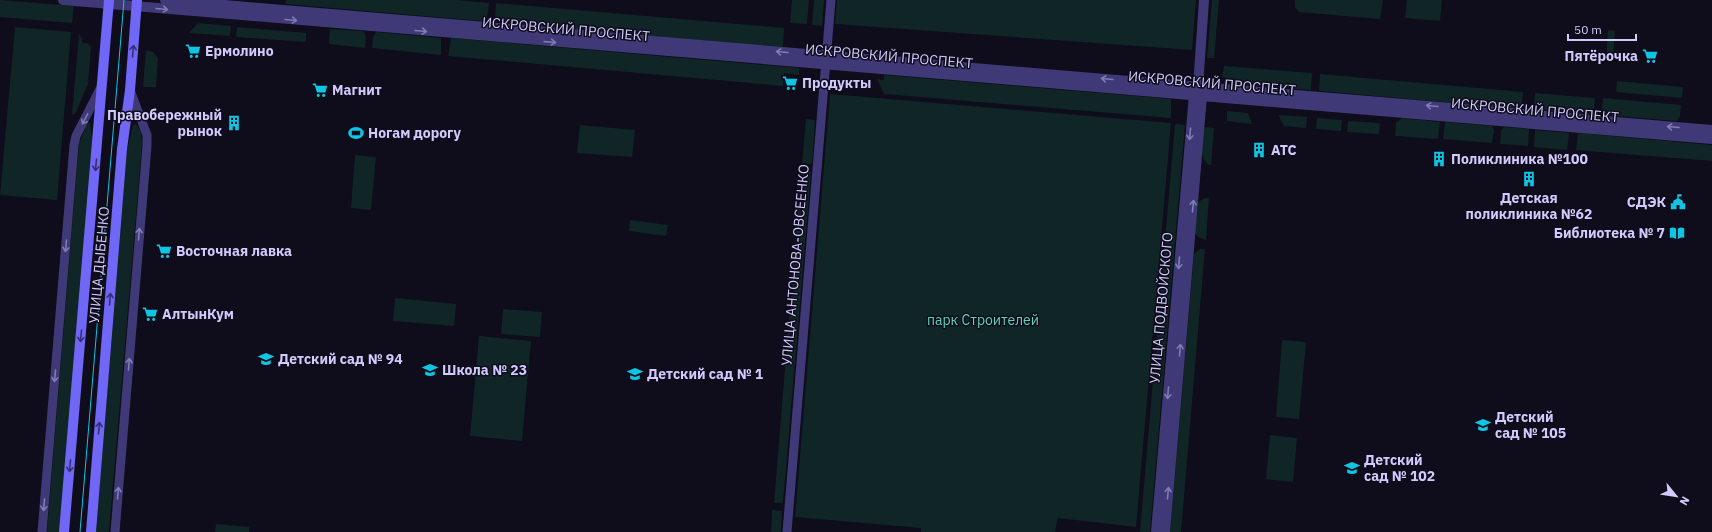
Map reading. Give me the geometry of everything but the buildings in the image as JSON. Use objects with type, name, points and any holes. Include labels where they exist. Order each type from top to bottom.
[{"type":"main road","name":"УЛИЦА ДЫБЕНКО","points":[[64,532],[109,2]]},
{"type":"main road","name":"УЛИЦА ДЫБЕНКО","points":[[91,532],[122,156],[130,90],[136,3]]},
{"type":"street","name":"ИСКРОВСКИЙ ПРОСПЕКТ","points":[[63,0],[136,3],[826,60]]},
{"type":"street","name":"ИСКРОВСКИЙ ПРОСПЕКТ","points":[[165,0],[1712,139]]},
{"type":"street","name":"УЛИЦА АНТОНОВА-ОВСЕЕНКО","points":[[787,532],[831,0]]},
{"type":"street","name":"УЛИЦА ПОДВОЙСКОГО","points":[[1165,532],[1204,0]]},
{"type":"street","points":[[42,532],[74,145],[76,136],[102,84]]},
{"type":"street","points":[[115,532],[147,146],[147,135],[130,90]]},
{"type":"street","name":"ИСКРОВСКИЙ ПРОСПЕКТ","points":[[1198,93],[1712,130]]},
{"type":"street","name":"УЛИЦА ПОДВОЙСКОГО","points":[[1156,532],[1198,93]]},
{"type":"green space","points":[[0,0],[74,6],[72,23],[0,17]]},
{"type":"green space","points":[[286,0],[456,0],[489,3],[487,18],[483,21],[285,4]]},
{"type":"green space","points":[[792,0],[809,0],[807,24],[790,23]]},
{"type":"green space","points":[[814,0],[824,0],[822,26],[812,25]]},
{"type":"green space","points":[[837,0],[1196,0],[1192,50],[835,24]]},
{"type":"green space","points":[[1212,0],[1219,0],[1214,58],[1207,58]]},
{"type":"green space","points":[[1295,0],[1383,0],[1380,19],[1299,12],[1295,7]]},
{"type":"green space","points":[[1407,0],[1442,0],[1440,21],[1405,18]]},
{"type":"green space","points":[[496,3],[784,28],[783,47],[500,23],[495,19]]},
{"type":"green space","points":[[198,23],[231,26],[230,36],[189,33]]},
{"type":"green space","points":[[15,27],[71,32],[57,200],[0,195]]},
{"type":"green space","points":[[237,27],[306,33],[306,42],[236,37]]},
{"type":"green space","points":[[330,29],[363,31],[366,37],[365,48],[329,44]]},
{"type":"green space","points":[[1608,30],[1615,31],[1613,60],[1606,60]]},
{"type":"green space","points":[[376,32],[441,38],[441,55],[372,48],[373,37]]},
{"type":"green space","points":[[79,34],[82,38],[82,43],[87,43],[91,47],[88,84],[75,114],[72,114]]},
{"type":"green space","points":[[451,38],[799,68],[799,75],[784,73],[783,86],[448,56]]},
{"type":"green space","points":[[146,50],[153,52],[158,58],[156,87],[143,87]]},
{"type":"green space","points":[[1224,66],[1312,73],[1311,90],[1233,84],[1234,79],[1222,77]]},
{"type":"green space","points":[[1320,74],[1523,92],[1521,109],[1319,91]]},
{"type":"green space","points":[[884,75],[1171,99],[1171,118],[884,94],[877,79],[884,80]]},
{"type":"green space","points":[[1617,81],[1683,87],[1682,98],[1616,92]]},
{"type":"green space","points":[[1535,93],[1595,98],[1594,109],[1590,114],[1538,110],[1539,106],[1534,105]]},
{"type":"green space","name":"парк Строителей","points":[[830,94],[1171,123],[1136,527],[1058,518],[1055,532],[921,532],[921,528],[795,517]]},
{"type":"green space","points":[[1603,98],[1681,105],[1680,116],[1677,121],[1604,115],[1602,110]]},
{"type":"green space","points":[[1227,111],[1248,113],[1252,124],[1227,121]]},
{"type":"green space","points":[[1278,115],[1307,117],[1306,128],[1284,126]]},
{"type":"green space","points":[[1317,118],[1342,120],[1341,131],[1316,129]]},
{"type":"green space","points":[[1402,118],[1440,122],[1438,139],[1395,136],[1396,123]]},
{"type":"green space","points":[[806,119],[815,120],[812,164],[802,163]]},
{"type":"green space","points":[[1348,121],[1380,123],[1379,134],[1347,132]]},
{"type":"green space","points":[[90,122],[93,147],[60,532],[47,532],[79,143],[87,124]]},
{"type":"green space","points":[[1445,122],[1492,126],[1494,130],[1492,143],[1443,139]]},
{"type":"green space","points":[[136,124],[141,131],[142,144],[109,532],[96,532],[127,150],[133,125]]},
{"type":"green space","points":[[1175,124],[1185,125],[1150,532],[1140,532]]},
{"type":"green space","points":[[580,125],[635,130],[632,157],[577,153]]},
{"type":"green space","points":[[1204,127],[1214,128],[1211,166],[1204,159],[1202,154]]},
{"type":"green space","points":[[1504,127],[1529,129],[1528,146],[1500,144],[1501,131]]},
{"type":"green space","points":[[1535,130],[1569,133],[1567,150],[1534,147]]},
{"type":"green space","points":[[1578,133],[1712,145],[1712,161],[1576,150]]},
{"type":"green space","points":[[355,155],[376,157],[371,210],[351,208]]},
{"type":"green space","points":[[801,171],[811,172],[783,503],[774,503]]},
{"type":"green space","points":[[1205,198],[1209,198],[1206,240],[1198,237],[1195,233],[1198,202]]},
{"type":"green space","points":[[630,220],[668,225],[666,236],[629,231]]},
{"type":"green space","points":[[1200,249],[1205,249],[1181,532],[1170,532],[1194,254]]},
{"type":"green space","points":[[395,298],[456,304],[454,326],[393,321]]},
{"type":"green space","points":[[503,309],[542,312],[540,337],[501,334]]},
{"type":"green space","points":[[479,336],[531,341],[522,441],[470,436]]},
{"type":"green space","points":[[1282,340],[1306,342],[1299,419],[1276,417]]},
{"type":"green space","points":[[1270,435],[1297,438],[1293,482],[1266,479]]},
{"type":"green space","points":[[772,510],[782,511],[781,532],[771,532]]},
{"type":"green space","points":[[216,524],[249,527],[249,532],[215,532]]},
{"type":"tram line","points":[[80,532],[124,0]]},
{"type":"place","name":"Ермолино","points":[[193,51]]},
{"type":"place","name":"Пятёрочка","points":[[1650,56]]},
{"type":"place","name":"Продукты","points":[[790,83]]},
{"type":"place","name":"Магнит","points":[[320,90]]},
{"type":"place","name":"Правобережный рынок","points":[[234,123]]},
{"type":"place","name":"Ногам дорогу","points":[[356,133]]},
{"type":"place","name":"АТС","points":[[1259,150]]},
{"type":"place","name":"Поликлиника №100","points":[[1439,159]]},
{"type":"place","name":"Детская поликлиника №62","points":[[1529,179]]},
{"type":"place","name":"СДЭК","points":[[1678,202]]},
{"type":"place","name":"Библиотека № 7","points":[[1677,233]]},
{"type":"place","name":"Восточная лавка","points":[[164,251]]},
{"type":"place","name":"АлтынКум","points":[[150,314]]},
{"type":"place","name":"Детский сад № 94","points":[[266,359]]},
{"type":"place","name":"Школа № 23","points":[[430,370]]},
{"type":"place","name":"Детский сад № 1","points":[[635,374]]},
{"type":"place","name":"Детский сад № 105","points":[[1483,425]]},
{"type":"place","name":"Детский сад № 102","points":[[1352,468]]}]
